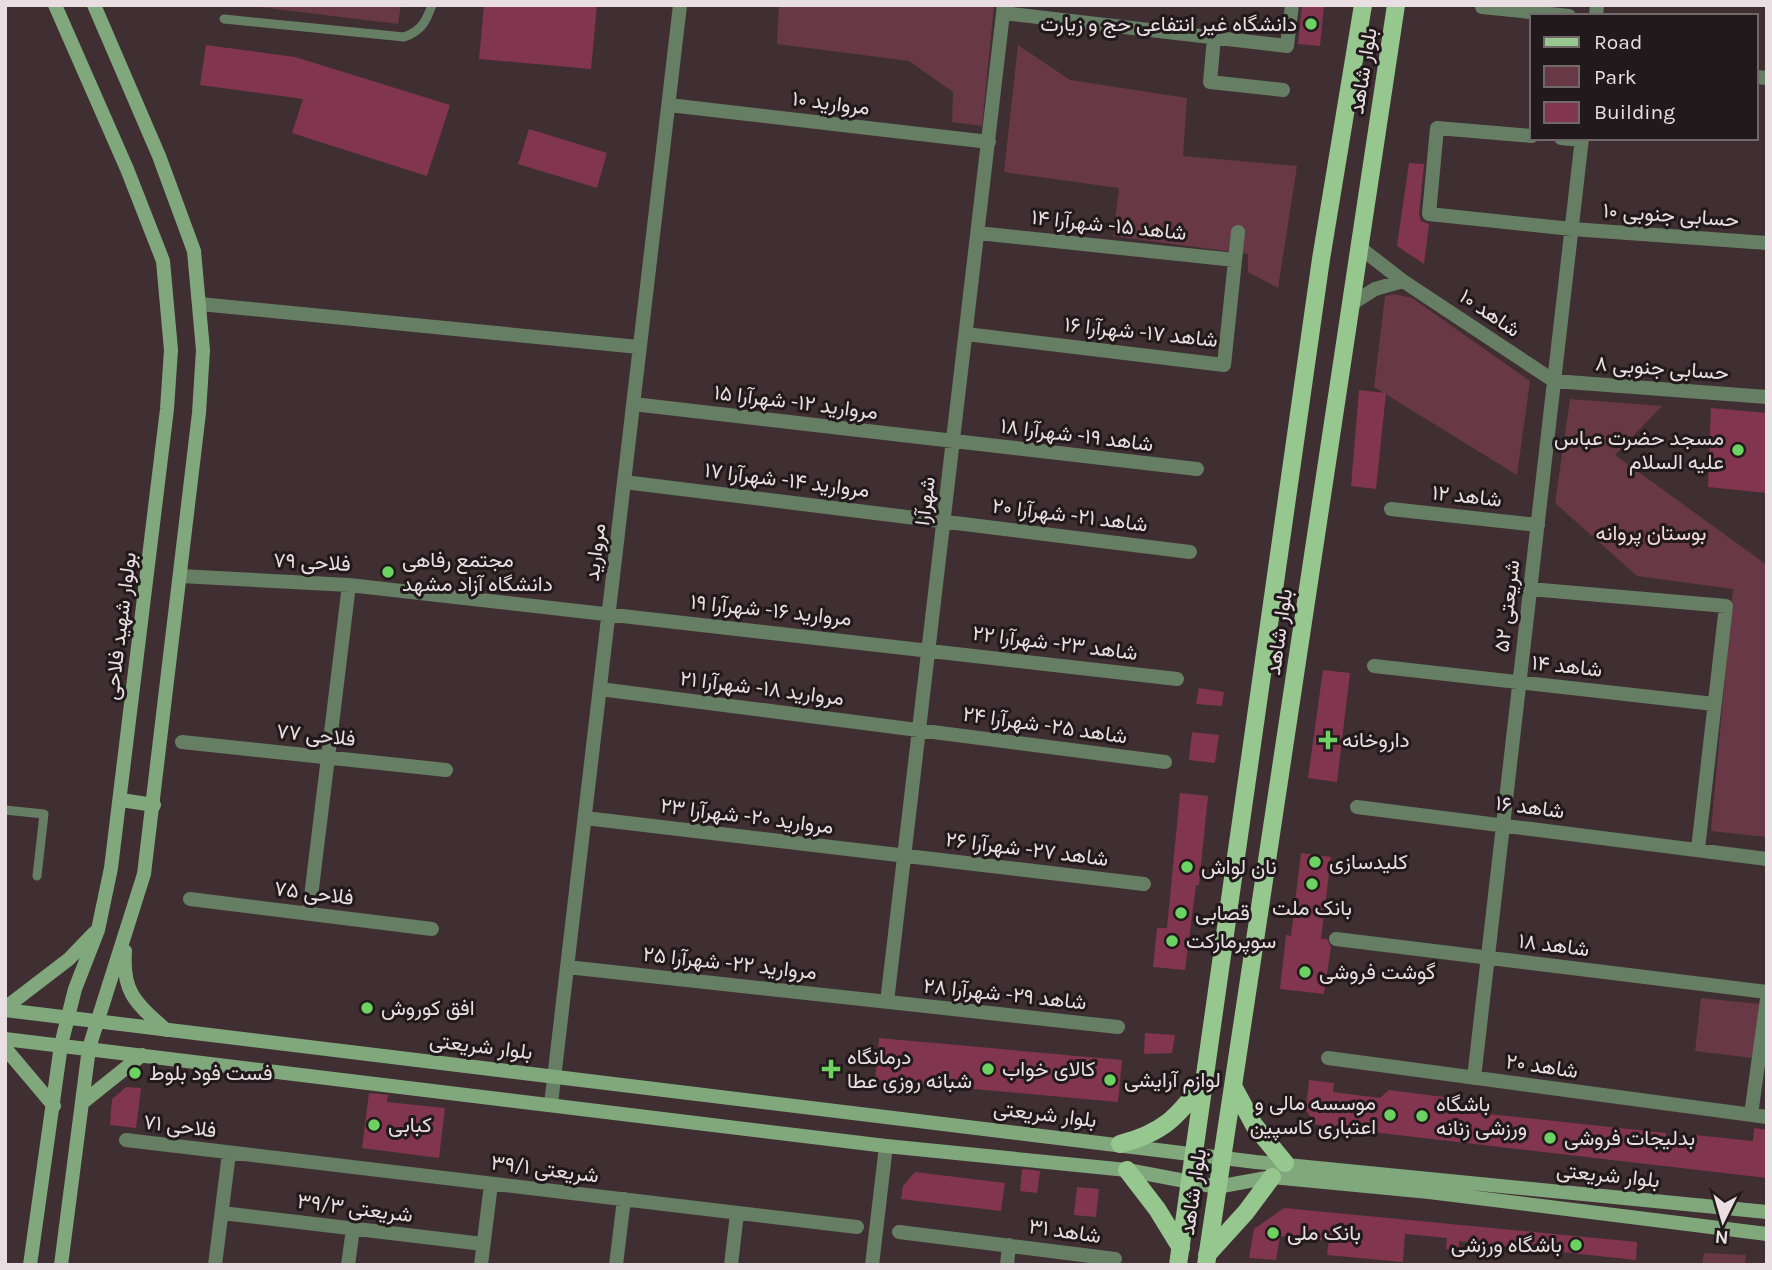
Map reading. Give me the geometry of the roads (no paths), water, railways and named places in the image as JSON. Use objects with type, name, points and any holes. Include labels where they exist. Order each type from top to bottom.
[{"type":"main road","name":"بولوار شهید فلاحی","points":[[30,1265],[61,1045],[98,930],[121,800],[167,409],[171,350],[163,261],[127,169],[55,5]]},
{"type":"main road","points":[[61,1265],[89,1048],[144,874],[199,413],[202,350],[194,251],[159,156],[94,5]]},
{"type":"main road","name":"بلوار شاهد","points":[[1179,1257],[1321,260],[1363,5]]},
{"type":"main road","name":"بلوار شاهد","points":[[1206,1260],[1396,5]]},
{"type":"main road","points":[[121,800],[154,805]]},
{"type":"main road","points":[[5,1009],[69,959],[98,930]]},
{"type":"main road","points":[[127,930],[124,976],[135,1002],[167,1031]]},
{"type":"main road","name":"بلوار شریعتی","points":[[5,1009],[167,1031],[1120,1144],[1429,1192],[1767,1234]]},
{"type":"main road","name":"بلوار شریعتی","points":[[5,1039],[886,1146],[1127,1170],[1217,1187],[1278,1170],[1767,1212]]},
{"type":"main road","points":[[5,1048],[54,1106]]},
{"type":"main road","points":[[82,1103],[142,1055]]},
{"type":"main road","points":[[1120,1144],[1151,1136],[1180,1114],[1204,1081]]},
{"type":"main road","points":[[1206,1260],[1278,1170],[1233,1086]]},
{"type":"main road","points":[[1127,1170],[1157,1209],[1179,1257]]},
{"type":"street","name":"مروارید","points":[[551,1104],[680,5]]},
{"type":"street","points":[[1004,9],[1287,46],[1292,5]]},
{"type":"street","points":[[1482,7],[1550,14]]},
{"type":"street","name":"شهرآرا","points":[[887,1002],[1004,9]]},
{"type":"street","points":[[1214,38],[1210,82],[1283,90]]},
{"type":"street","name":"مروارید ۱۰","points":[[669,105],[989,142]]},
{"type":"street","points":[[1530,136],[1437,128],[1429,214],[1572,229]]},
{"type":"street","name":"شریعتی ۵۲","points":[[1474,1078],[1582,140]]},
{"type":"street","name":"حسابی جنوبی ۱۰","points":[[1572,229],[1767,243]]},
{"type":"street","name":"شاهد ۱۷- شهرآرا ۱۶","points":[[966,334],[1224,365],[1238,232]]},
{"type":"street","name":"شاهد ۱۵- شهرآرا ۱۴","points":[[978,233],[1235,260]]},
{"type":"street","name":"شاهد ۱۰","points":[[1359,247],[1402,281],[1554,381]]},
{"type":"street","points":[[1351,304],[1375,289],[1402,281]]},
{"type":"street","points":[[200,304],[639,347]]},
{"type":"street","name":"حسابی جنوبی ۸","points":[[1554,381],[1767,397]]},
{"type":"street","name":"مروارید ۱۲- شهرآرا ۱۵","points":[[634,404],[953,441]]},
{"type":"street","name":"شاهد ۱۹- شهرآرا ۱۸","points":[[953,441],[1197,470]]},
{"type":"street","name":"مروارید ۱۴- شهرآرا ۱۷","points":[[624,482],[944,520]]},
{"type":"street","name":"شاهد ۱۲","points":[[1391,509],[1538,525]]},
{"type":"street","name":"شاهد ۲۱- شهرآرا ۲۰","points":[[944,520],[1190,552]]},
{"type":"street","name":"فلاحی ۷۹","points":[[180,576],[349,585],[609,613]]},
{"type":"street","points":[[309,914],[349,585]]},
{"type":"street","points":[[1530,589],[1726,606],[1698,849]]},
{"type":"street","name":"مروارید ۱۶- شهرآرا ۱۹","points":[[609,613],[929,649]]},
{"type":"street","name":"شاهد ۲۳- شهرآرا ۲۲","points":[[929,649],[1177,680]]},
{"type":"street","name":"شاهد ۱۴","points":[[1374,666],[1714,704]]},
{"type":"street","name":"مروارید ۱۸- شهرآرا ۲۱","points":[[600,689],[919,729]]},
{"type":"street","name":"شاهد ۲۵- شهرآرا ۲۴","points":[[919,729],[1165,762]]},
{"type":"street","name":"فلاحی ۷۷","points":[[182,742],[446,770]]},
{"type":"street","name":"شاهد ۱۶","points":[[1357,807],[1767,859]]},
{"type":"street","name":"مروارید ۲۰- شهرآرا ۲۳","points":[[585,818],[905,856]]},
{"type":"street","name":"شاهد ۲۷- شهرآرا ۲۶","points":[[905,856],[1144,884]]},
{"type":"street","name":"فلاحی ۷۵","points":[[190,899],[432,929]]},
{"type":"street","name":"شاهد ۱۸","points":[[1336,939],[1767,992]]},
{"type":"street","name":"مروارید ۲۲- شهرآرا ۲۵","points":[[567,967],[887,1002]]},
{"type":"street","points":[[1751,1115],[1767,999]]},
{"type":"street","name":"شاهد ۲۹- شهرآرا ۲۸","points":[[887,1002],[1118,1027]]},
{"type":"street","name":"شاهد ۲۰","points":[[1328,1058],[1767,1117]]},
{"type":"street","name":"فلاحی ۷۱","points":[[126,1140],[229,1153]]},
{"type":"street","points":[[872,1265],[886,1146]]},
{"type":"street","points":[[215,1265],[229,1153]]},
{"type":"street","name":"شریعتی ۳۹/۱","points":[[229,1153],[857,1227]]},
{"type":"street","points":[[481,1265],[491,1184]]},
{"type":"street","points":[[616,1265],[624,1199]]},
{"type":"street","name":"شریعتی ۳۹/۳","points":[[222,1213],[483,1244]]},
{"type":"street","points":[[731,1265],[737,1213]]},
{"type":"street","points":[[348,1265],[354,1229]]},
{"type":"street","name":"شاهد ۳۱","points":[[899,1232],[1115,1259]]},
{"type":"street","points":[[1007,1265],[1009,1245]]},
{"type":"lane","points":[[223,19],[404,37],[416,33],[427,22],[432,5]]},
{"type":"lane","points":[[5,810],[44,814],[37,877]]},
{"type":"place","name":"دانشگاه غیر انتفاعی حج و زیارت","points":[[1311,24]]},
{"type":"place","name":"مسجد حضرت عباس علیه السلام","points":[[1738,450]]},
{"type":"place","name":"مجتمع رفاهی دانشگاه آزاد مشهد","points":[[388,572]]},
{"type":"place","name":"داروخانه","points":[[1328,740]]},
{"type":"place","name":"کلیدسازی","points":[[1315,862]]},
{"type":"place","name":"نان لواش","points":[[1187,867]]},
{"type":"place","name":"بانک ملت","points":[[1312,884]]},
{"type":"place","name":"قصابی","points":[[1181,913]]},
{"type":"place","name":"سوپرمارکت","points":[[1172,941]]},
{"type":"place","name":"گوشت فروشی","points":[[1305,972]]},
{"type":"place","name":"افق کوروش","points":[[367,1008]]},
{"type":"place","name":"درمانگاه شبانه روزی عطا","points":[[831,1069]]},
{"type":"place","name":"کالای خواب","points":[[988,1069]]},
{"type":"place","name":"فست فود بلوط","points":[[135,1073]]},
{"type":"place","name":"لوازم آرایشی","points":[[1110,1080]]},
{"type":"place","name":"موسسه مالی و اعتباری کاسپین","points":[[1390,1115]]},
{"type":"place","name":"باشگاه ورزشی زنانه","points":[[1422,1116]]},
{"type":"place","name":"کبابی","points":[[374,1125]]},
{"type":"place","name":"بدلیجات فروشی","points":[[1550,1138]]},
{"type":"place","name":"بانک ملی","points":[[1273,1233]]},
{"type":"place","name":"باشگاه ورزشی","points":[[1576,1245]]},
{"type":"park label","name":"بوستان پروانه","points":[[1651,533]]}]
